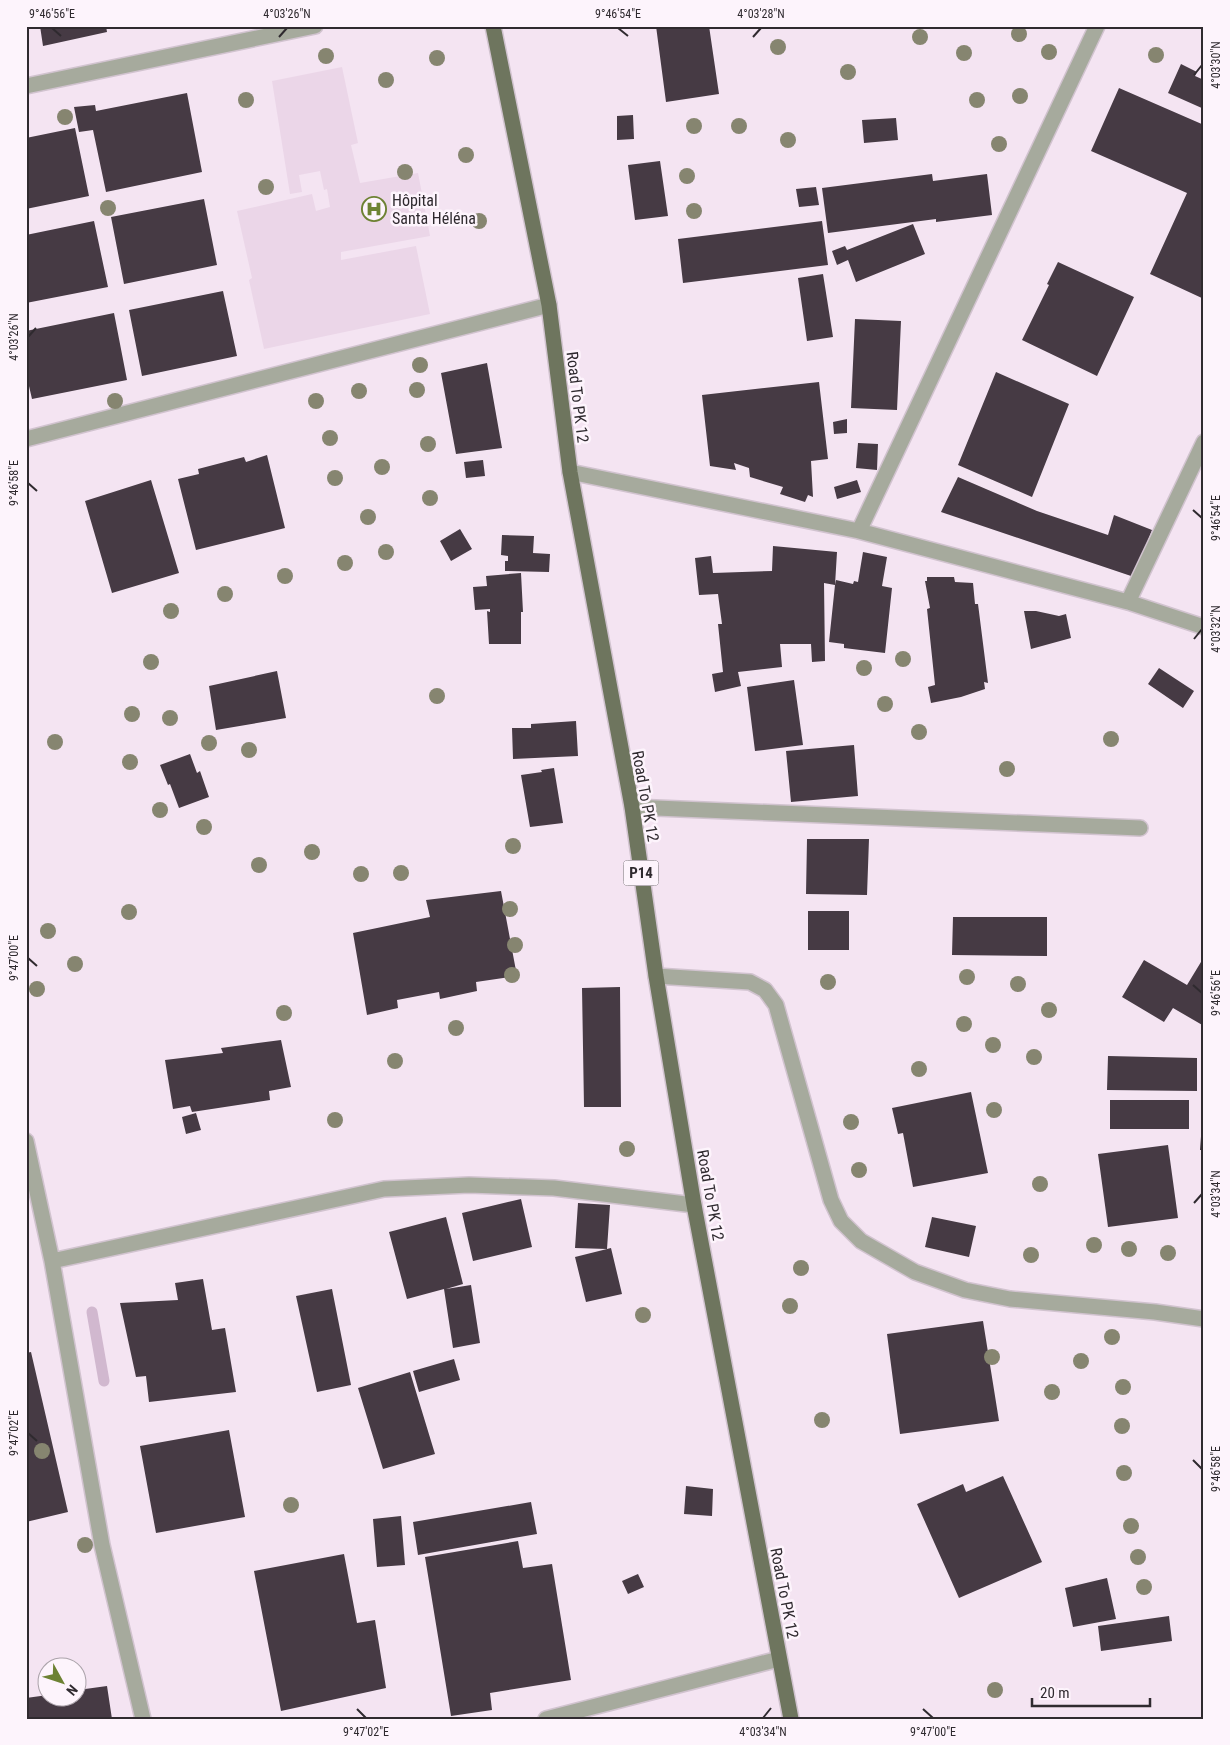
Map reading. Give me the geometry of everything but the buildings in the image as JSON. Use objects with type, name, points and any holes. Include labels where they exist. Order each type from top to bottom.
[{"type":"main road","name":"Road To PK 12","points":[[493,26],[549,305],[570,472],[632,807],[656,976],[694,1205],[791,1719]]},
{"type":"street","points":[[26,86],[314,26]]},
{"type":"street","points":[[859,531],[1098,26]]},
{"type":"street","points":[[26,439],[549,305]]},
{"type":"street","points":[[1128,602],[1204,442]]},
{"type":"street","points":[[570,472],[859,531],[1128,602],[1204,627]]},
{"type":"street","points":[[632,807],[1140,828]]},
{"type":"street","points":[[656,976],[750,982],[765,990],[776,1005],[831,1200],[841,1221],[861,1241],[915,1272],[965,1290],[1010,1299],[1155,1312],[1204,1319]]},
{"type":"street","points":[[26,1142],[52,1261],[102,1545],[143,1719]]},
{"type":"street","points":[[52,1261],[384,1189],[469,1185],[554,1188],[694,1205]]},
{"type":"street","points":[[546,1719],[779,1659]]},
{"type":"shaded area","name":"Hôpital Santa Héléna","points":[[342,67],[358,143],[351,145],[360,183],[418,173],[430,236],[341,252],[341,260],[416,246],[430,314],[264,349],[249,280],[252,278],[237,211],[312,194],[316,211],[330,207],[327,189],[324,190],[320,171],[299,175],[302,192],[290,194],[272,81]]},
{"type":"waterway","points":[[92,1312],[104,1381]]},
{"type":"place","name":"Hôpital Santa Héléna","points":[[374,209]]}]
